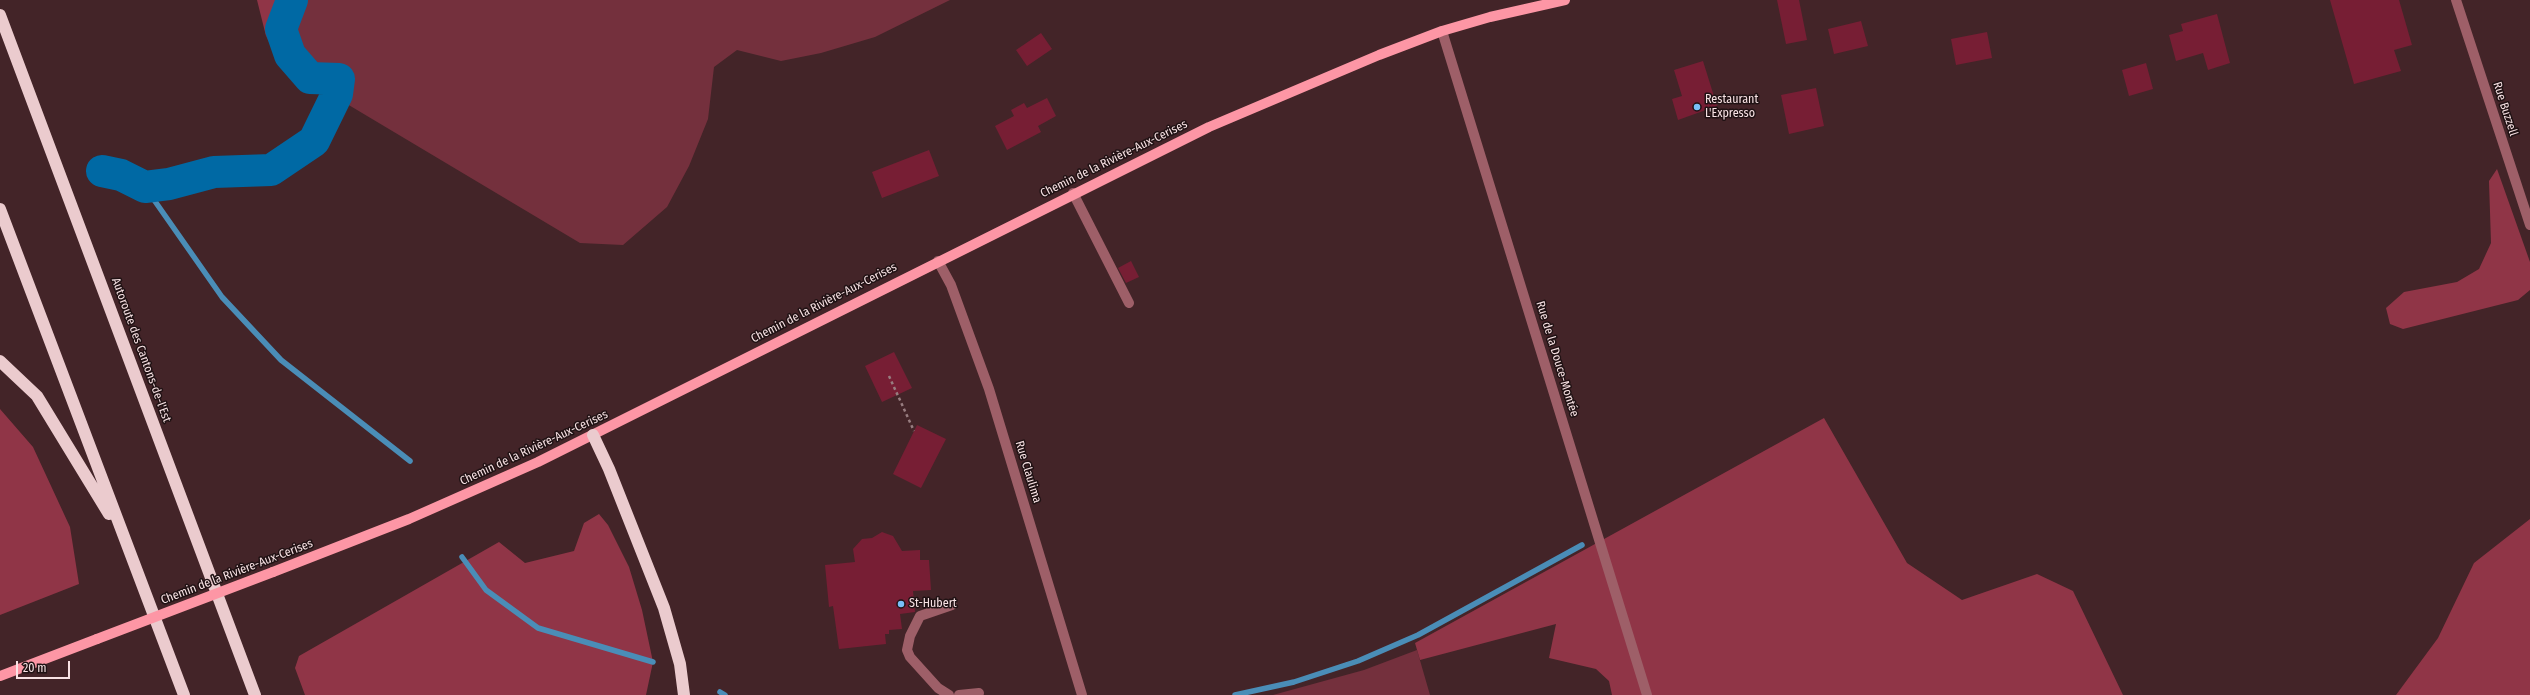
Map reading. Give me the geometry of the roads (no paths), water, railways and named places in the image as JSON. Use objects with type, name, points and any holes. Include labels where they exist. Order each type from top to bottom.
[{"type":"highway","name":"Autoroute des Cantons-de-l'Est","points":[[0,15],[255,695]]},
{"type":"highway","points":[[0,209],[184,695]]},
{"type":"highway","points":[[0,361],[28,386],[48,412],[126,542]]},
{"type":"highway","points":[[593,435],[609,469],[664,608],[680,664],[684,695]]},
{"type":"highway","points":[[239,652],[263,695]]},
{"type":"main road","name":"Chemin de la Rivière-Aux-Cerises","points":[[0,676],[97,640],[438,507],[593,435],[938,260],[1209,126],[1372,58],[1442,32],[1490,17],[1565,0]]},
{"type":"street","name":"Rue Buzzell","points":[[2456,0],[2530,225]]},
{"type":"street","name":"Rue de la Douce-Montée","points":[[1442,32],[1647,695]]},
{"type":"street","points":[[1074,192],[1129,304]]},
{"type":"street","name":"Rue Claulima","points":[[938,260],[951,285],[984,376],[1082,695]]},
{"type":"street","points":[[950,695],[938,688],[910,657],[907,650],[910,636],[920,616],[952,605]]},
{"type":"street","points":[[959,695],[979,693]]},
{"type":"waterway","points":[[102,171],[121,175],[145,187],[169,184],[214,172],[271,170],[314,141],[337,94],[339,79],[310,78],[290,55],[281,29],[292,0]]},
{"type":"waterway","points":[[145,187],[222,297],[281,360],[410,461]]},
{"type":"waterway","points":[[1235,695],[1294,682],[1358,661],[1418,635],[1582,545]]},
{"type":"waterway","points":[[462,557],[486,590],[538,628],[653,662]]},
{"type":"waterway","points":[[720,692],[725,695]]},
{"type":"place","name":"Restaurant L'Expresso","points":[[1697,107]]},
{"type":"place","name":"St-Hubert","points":[[901,604]]}]
